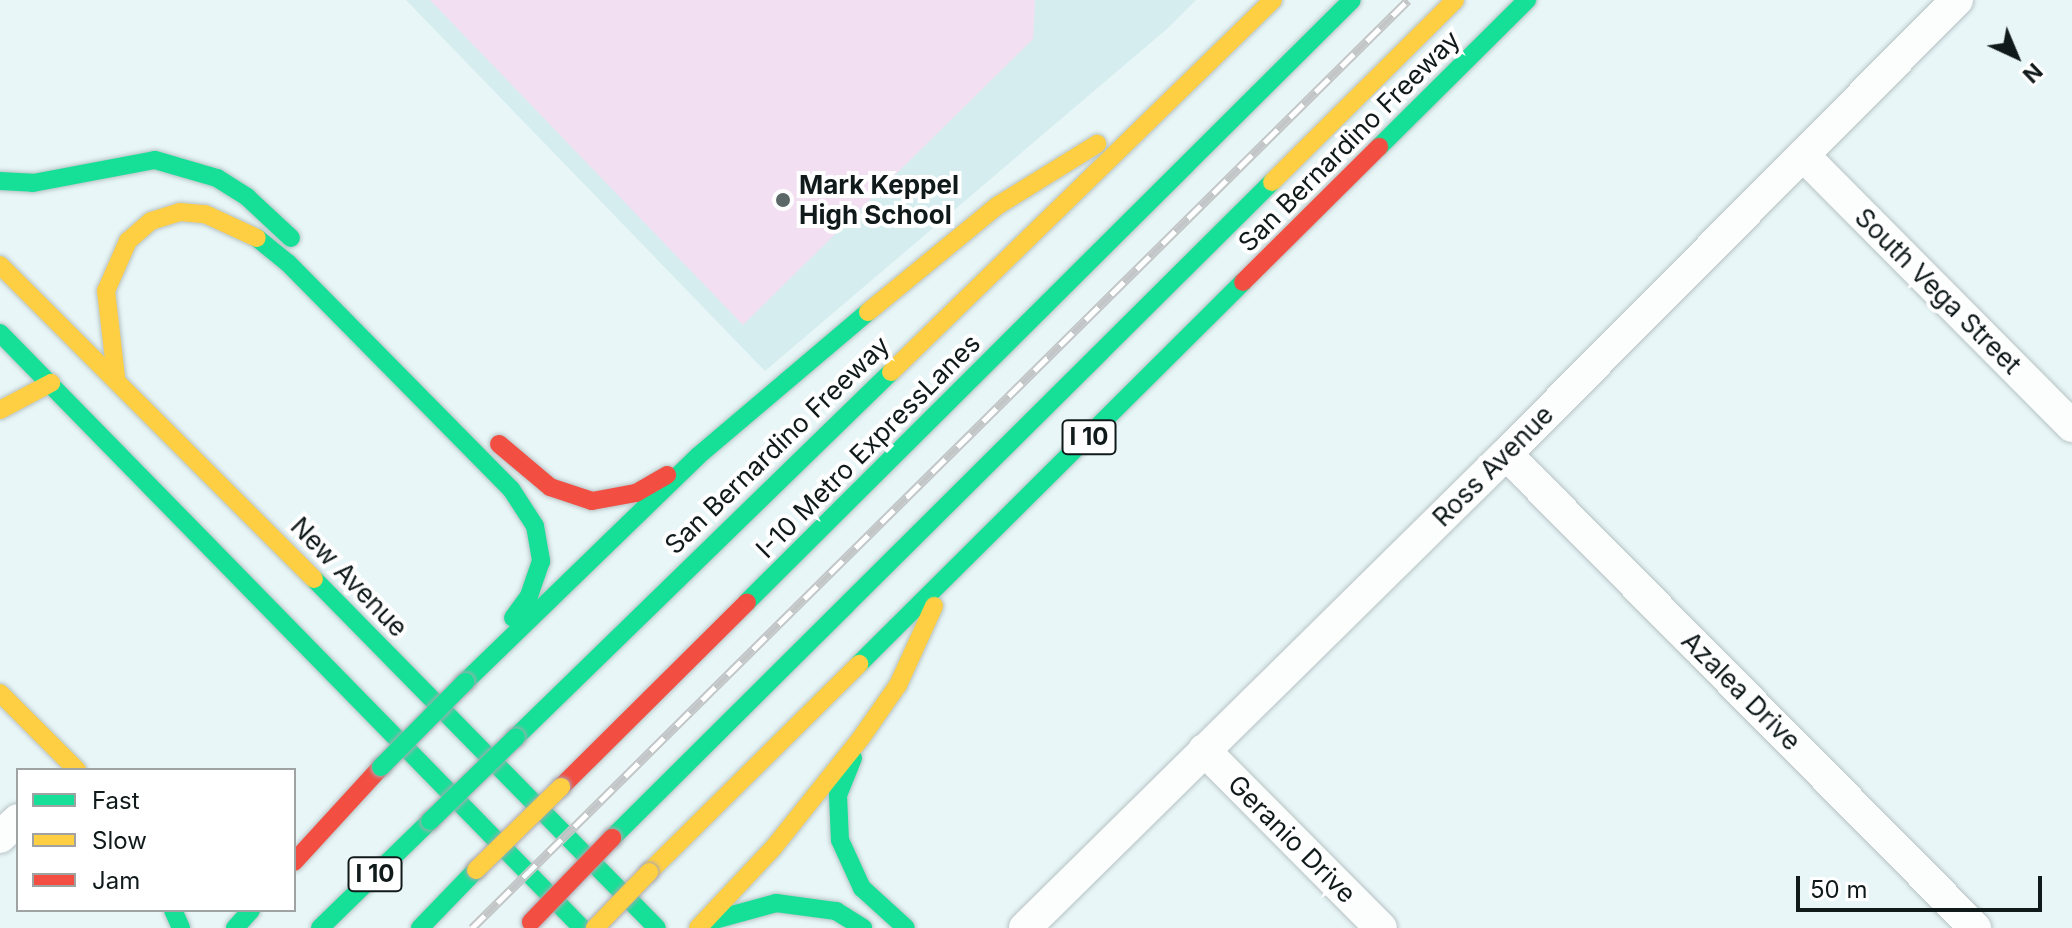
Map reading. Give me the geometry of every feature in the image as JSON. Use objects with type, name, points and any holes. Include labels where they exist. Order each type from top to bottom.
[{"type":"main road","name":"San Bernardino Freeway","points":[[320,928],[1273,0]]},
{"type":"main road","name":"I-10 Metro ExpressLanes","points":[[420,928],[1352,0]]},
{"type":"main road","points":[[528,925],[1455,0]]},
{"type":"main road","name":"San Bernardino Freeway","points":[[595,928],[1527,0]]},
{"type":"main road","points":[[296,860],[357,792],[465,682],[698,456],[798,369],[997,206],[1170,99]]},
{"type":"main road","points":[[0,181],[33,183],[155,160],[217,178],[247,197],[300,247]]},
{"type":"main road","points":[[116,377],[106,291],[128,241],[151,221],[180,212],[205,214],[254,235],[288,263],[483,457],[511,489],[535,526],[541,561],[529,596],[465,682]]},
{"type":"main road","name":"New Avenue","points":[[0,265],[116,377],[657,928]]},
{"type":"main road","points":[[0,333],[582,928]]},
{"type":"main road","points":[[0,410],[51,383]]},
{"type":"main road","points":[[490,435],[550,487],[592,501],[636,493],[698,456]]},
{"type":"main road","points":[[700,926],[774,847],[861,738],[898,685],[947,579]]},
{"type":"main road","points":[[0,693],[75,768]]},
{"type":"main road","points":[[861,738],[838,795],[840,840],[862,888],[906,928]]},
{"type":"main road","points":[[296,840],[357,792]]},
{"type":"main road","points":[[700,926],[776,903],[836,911],[863,928]]},
{"type":"main road","points":[[235,928],[249,912]]},
{"type":"street","name":"Ross Avenue","points":[[1025,928],[1506,454],[1957,0]]},
{"type":"street","name":"South Vega Street","points":[[1803,155],[2072,426]]},
{"type":"street","name":"Azalea Drive","points":[[1506,454],[1975,928]]},
{"type":"street","name":"Geranio Drive","points":[[1204,750],[1381,928]]},
{"type":"street","points":[[0,837],[16,822]]},
{"type":"shaded area","name":"Mark Keppel High School","points":[[406,0],[1196,0],[1168,28],[765,371]]},
{"type":"shaded area","name":"Mark Keppel High School","points":[[430,0],[1035,0],[1033,39],[743,325]]},
{"type":"railway","points":[[472,928],[1408,0]]},
{"type":"traffic: fast","points":[[747,602],[1352,0]]},
{"type":"traffic: fast","points":[[1379,147],[1527,0]]},
{"type":"traffic: fast","points":[[0,181],[33,183],[155,160],[217,178],[247,197],[291,238]]},
{"type":"traffic: fast","points":[[612,838],[1272,182]]},
{"type":"traffic: fast","points":[[257,238],[288,263],[511,489],[535,526],[541,561],[529,596],[513,618]]},
{"type":"traffic: fast","points":[[859,664],[1243,282]]},
{"type":"traffic: fast","points":[[465,682],[698,456],[868,312]]},
{"type":"traffic: fast","points":[[0,333],[582,928]]},
{"type":"traffic: fast","points":[[516,737],[891,372]]},
{"type":"traffic: fast","points":[[314,579],[657,928]]},
{"type":"traffic: fast","points":[[381,767],[465,682]]},
{"type":"traffic: fast","points":[[430,821],[516,737]]},
{"type":"traffic: fast","points":[[853,758],[838,795],[840,840],[862,888],[906,928]]},
{"type":"traffic: fast","points":[[320,928],[430,821]]},
{"type":"traffic: fast","points":[[420,928],[476,870]]},
{"type":"traffic: fast","points":[[703,923],[776,903],[836,911],[863,928]]},
{"type":"traffic: fast","points":[[174,912],[181,928]]},
{"type":"traffic: fast","points":[[235,928],[249,912]]},
{"type":"traffic: slow","points":[[891,372],[1273,0]]},
{"type":"traffic: slow","points":[[1272,182],[1455,0]]},
{"type":"traffic: slow","points":[[868,312],[997,206],[1097,144]]},
{"type":"traffic: slow","points":[[116,377],[106,291],[128,241],[151,221],[180,212],[205,214],[257,238]]},
{"type":"traffic: slow","points":[[0,265],[314,579]]},
{"type":"traffic: slow","points":[[0,410],[51,383]]},
{"type":"traffic: slow","points":[[698,928],[774,847],[861,738],[898,685],[934,606]]},
{"type":"traffic: slow","points":[[649,872],[859,664]]},
{"type":"traffic: slow","points":[[0,693],[75,768]]},
{"type":"traffic: slow","points":[[476,870],[561,787]]},
{"type":"traffic: slow","points":[[595,928],[649,872]]},
{"type":"traffic: jam","points":[[1243,282],[1379,147]]},
{"type":"traffic: jam","points":[[499,444],[550,487],[592,501],[636,493],[667,475]]},
{"type":"traffic: jam","points":[[561,787],[747,602]]},
{"type":"traffic: jam","points":[[296,860],[381,767]]},
{"type":"traffic: jam","points":[[531,922],[612,838]]},
{"type":"place","name":"Mark Keppel High School","points":[[783,200]]}]
